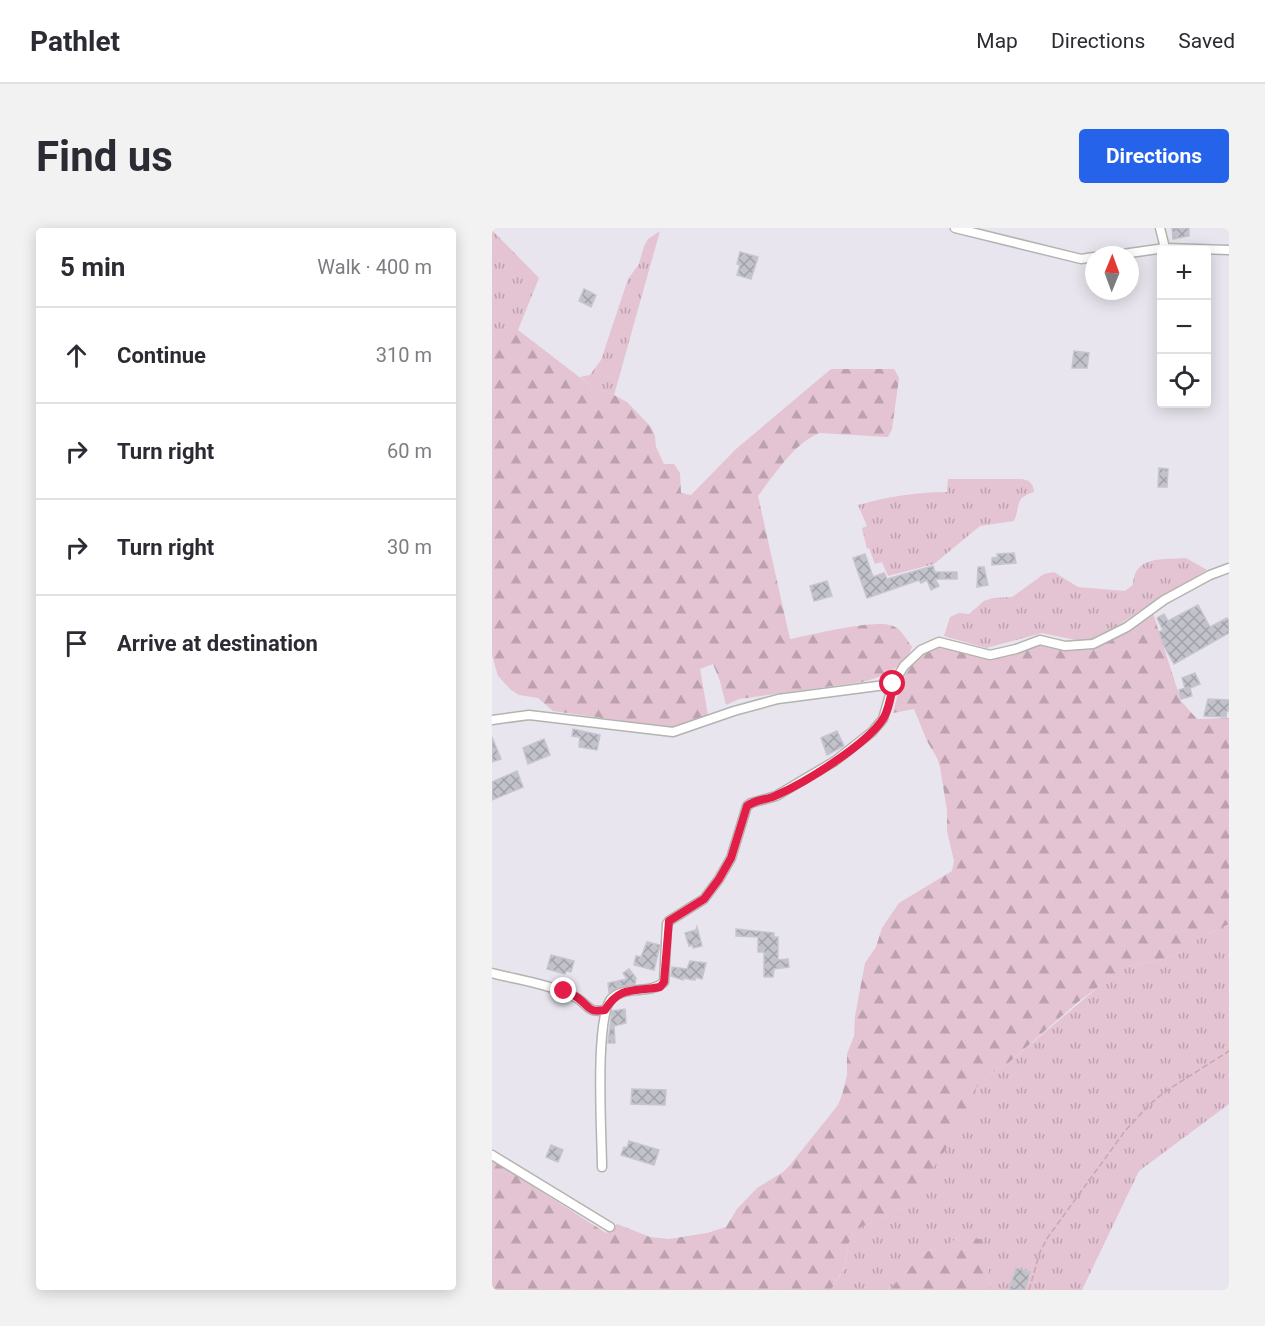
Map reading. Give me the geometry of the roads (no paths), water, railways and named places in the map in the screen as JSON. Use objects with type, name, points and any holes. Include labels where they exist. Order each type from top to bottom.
[{"type":"street","points":[[955,228],[1085,258]]},
{"type":"street","points":[[1160,228],[1164,246]]},
{"type":"street","points":[[1139,252],[1157,249]]},
{"type":"street","points":[[1211,249],[1229,250]]},
{"type":"street","points":[[602,1167],[601,1062],[605,1010],[612,998],[622,993],[660,987],[664,982],[669,921],[704,899],[719,879],[731,858],[747,806],[776,796],[851,750],[872,732],[883,719],[893,684],[904,666],[921,650],[939,642],[990,655],[1040,640],[1065,646],[1093,644],[1127,627],[1164,600],[1210,575],[1229,568]]},
{"type":"street","points":[[492,720],[529,715],[673,732],[778,699],[893,684]]},
{"type":"street","points":[[492,973],[564,991],[578,998],[587,1008],[596,1012],[605,1010]]},
{"type":"street","points":[[492,1155],[610,1227]]}]
